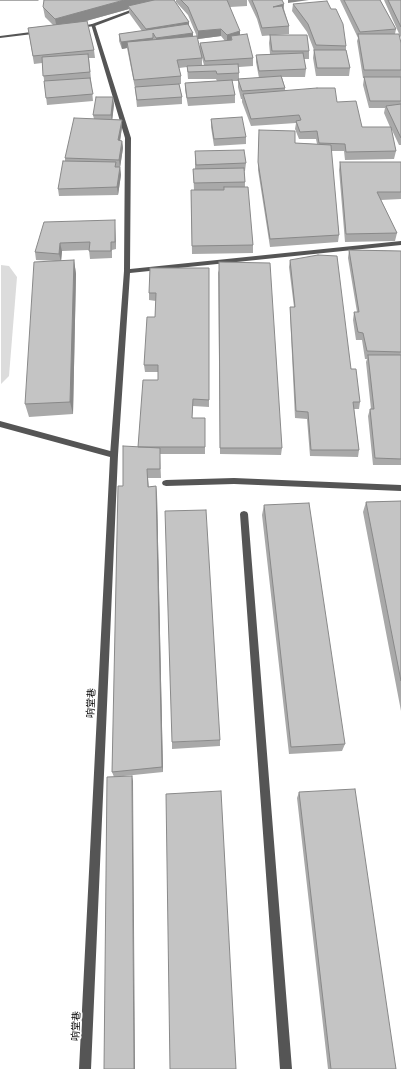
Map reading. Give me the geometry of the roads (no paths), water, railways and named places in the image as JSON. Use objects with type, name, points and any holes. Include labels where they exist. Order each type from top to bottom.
[{"type":"street","points":[[70,28],[93,25],[145,7]]},
{"type":"street","name":"响堂巷","points":[[85,1069],[114,455],[127,271],[128,138],[93,25]]},
{"type":"street","points":[[0,37],[47,31]]},
{"type":"street","points":[[127,271],[401,243]]},
{"type":"street","points":[[0,424],[114,455]]},
{"type":"street","points":[[166,483],[234,481],[401,488]]},
{"type":"street","points":[[244,514],[286,1069]]}]
